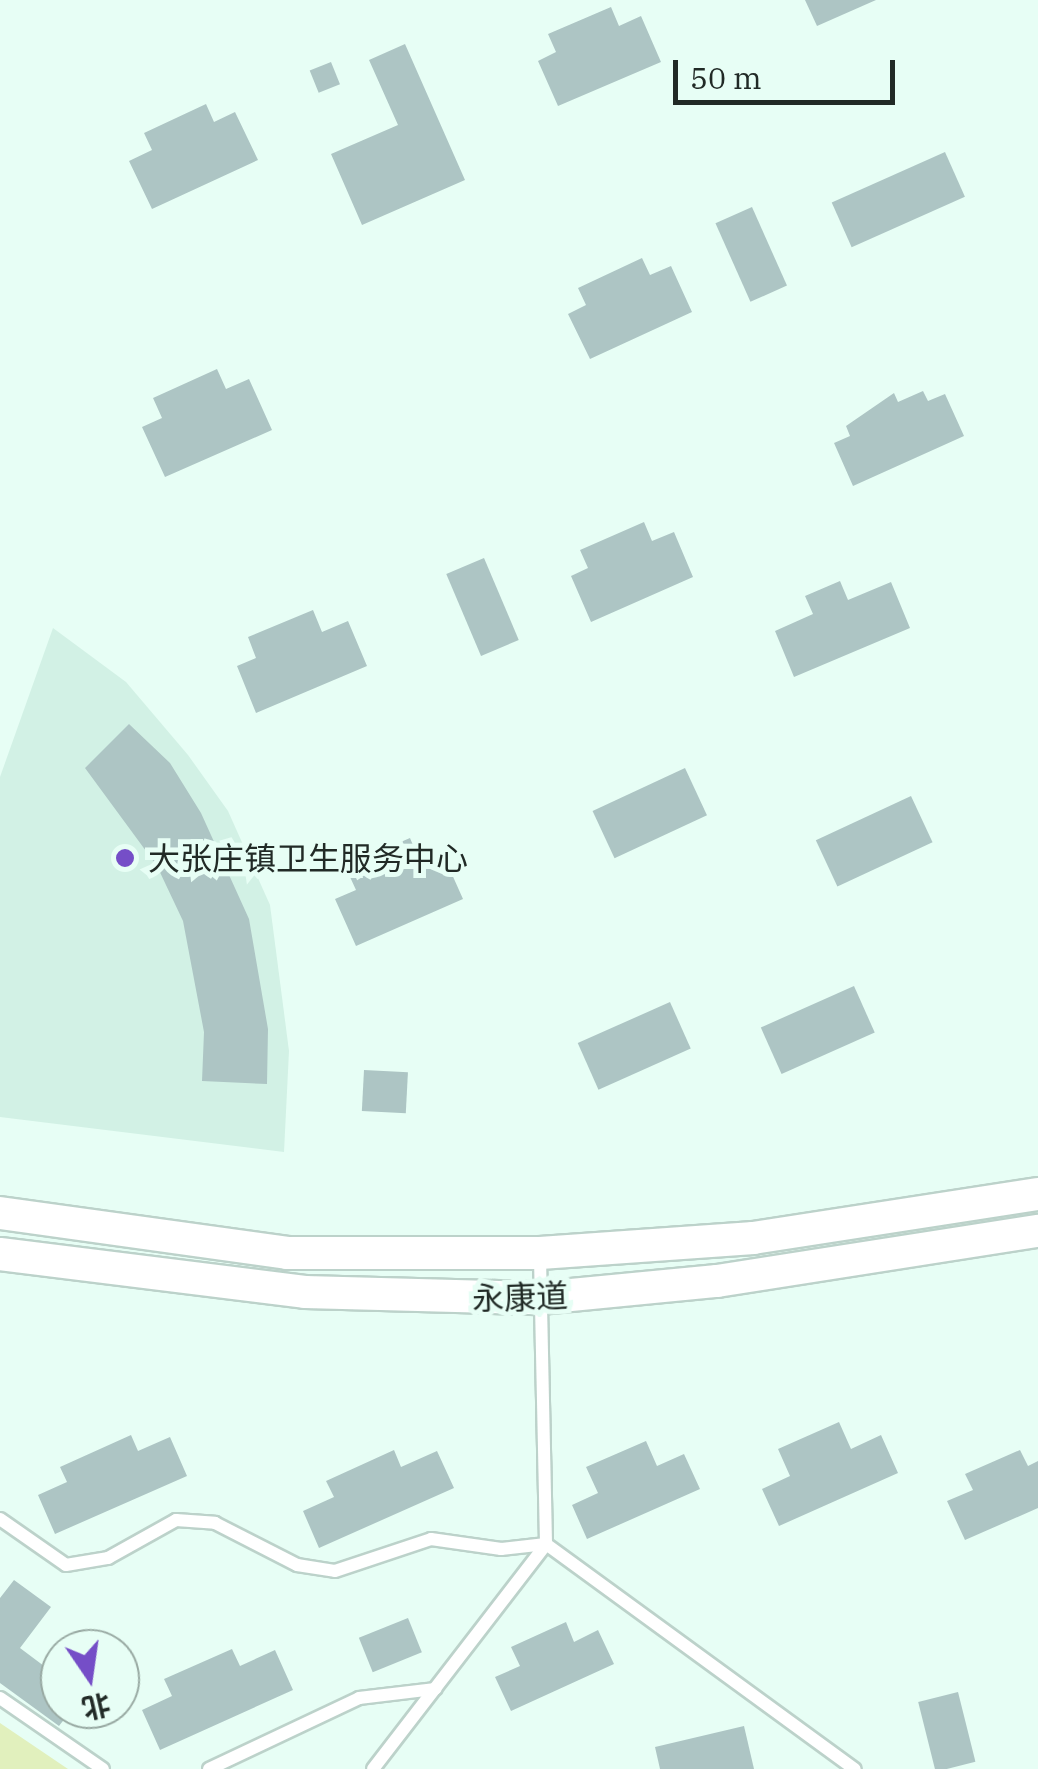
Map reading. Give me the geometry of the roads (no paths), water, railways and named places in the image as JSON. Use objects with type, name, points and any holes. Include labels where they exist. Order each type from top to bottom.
[{"type":"street","name":"永康道","points":[[0,1213],[286,1253],[540,1252],[753,1238],[1038,1194]]},
{"type":"street","name":"永康道","points":[[0,1254],[305,1292],[540,1298],[716,1281],[1038,1231]]},
{"type":"lane","points":[[373,1769],[546,1544],[540,1252]]},
{"type":"lane","points":[[0,1518],[66,1565],[108,1558],[176,1520],[216,1523],[297,1565],[335,1572],[432,1539],[501,1549],[546,1544],[856,1769]]},
{"type":"lane","points":[[209,1769],[360,1698],[434,1689]]},
{"type":"lane","points":[[0,1698],[103,1769]]},
{"type":"place","name":"大张庄镇卫生服务中心","points":[[125,858]]}]
